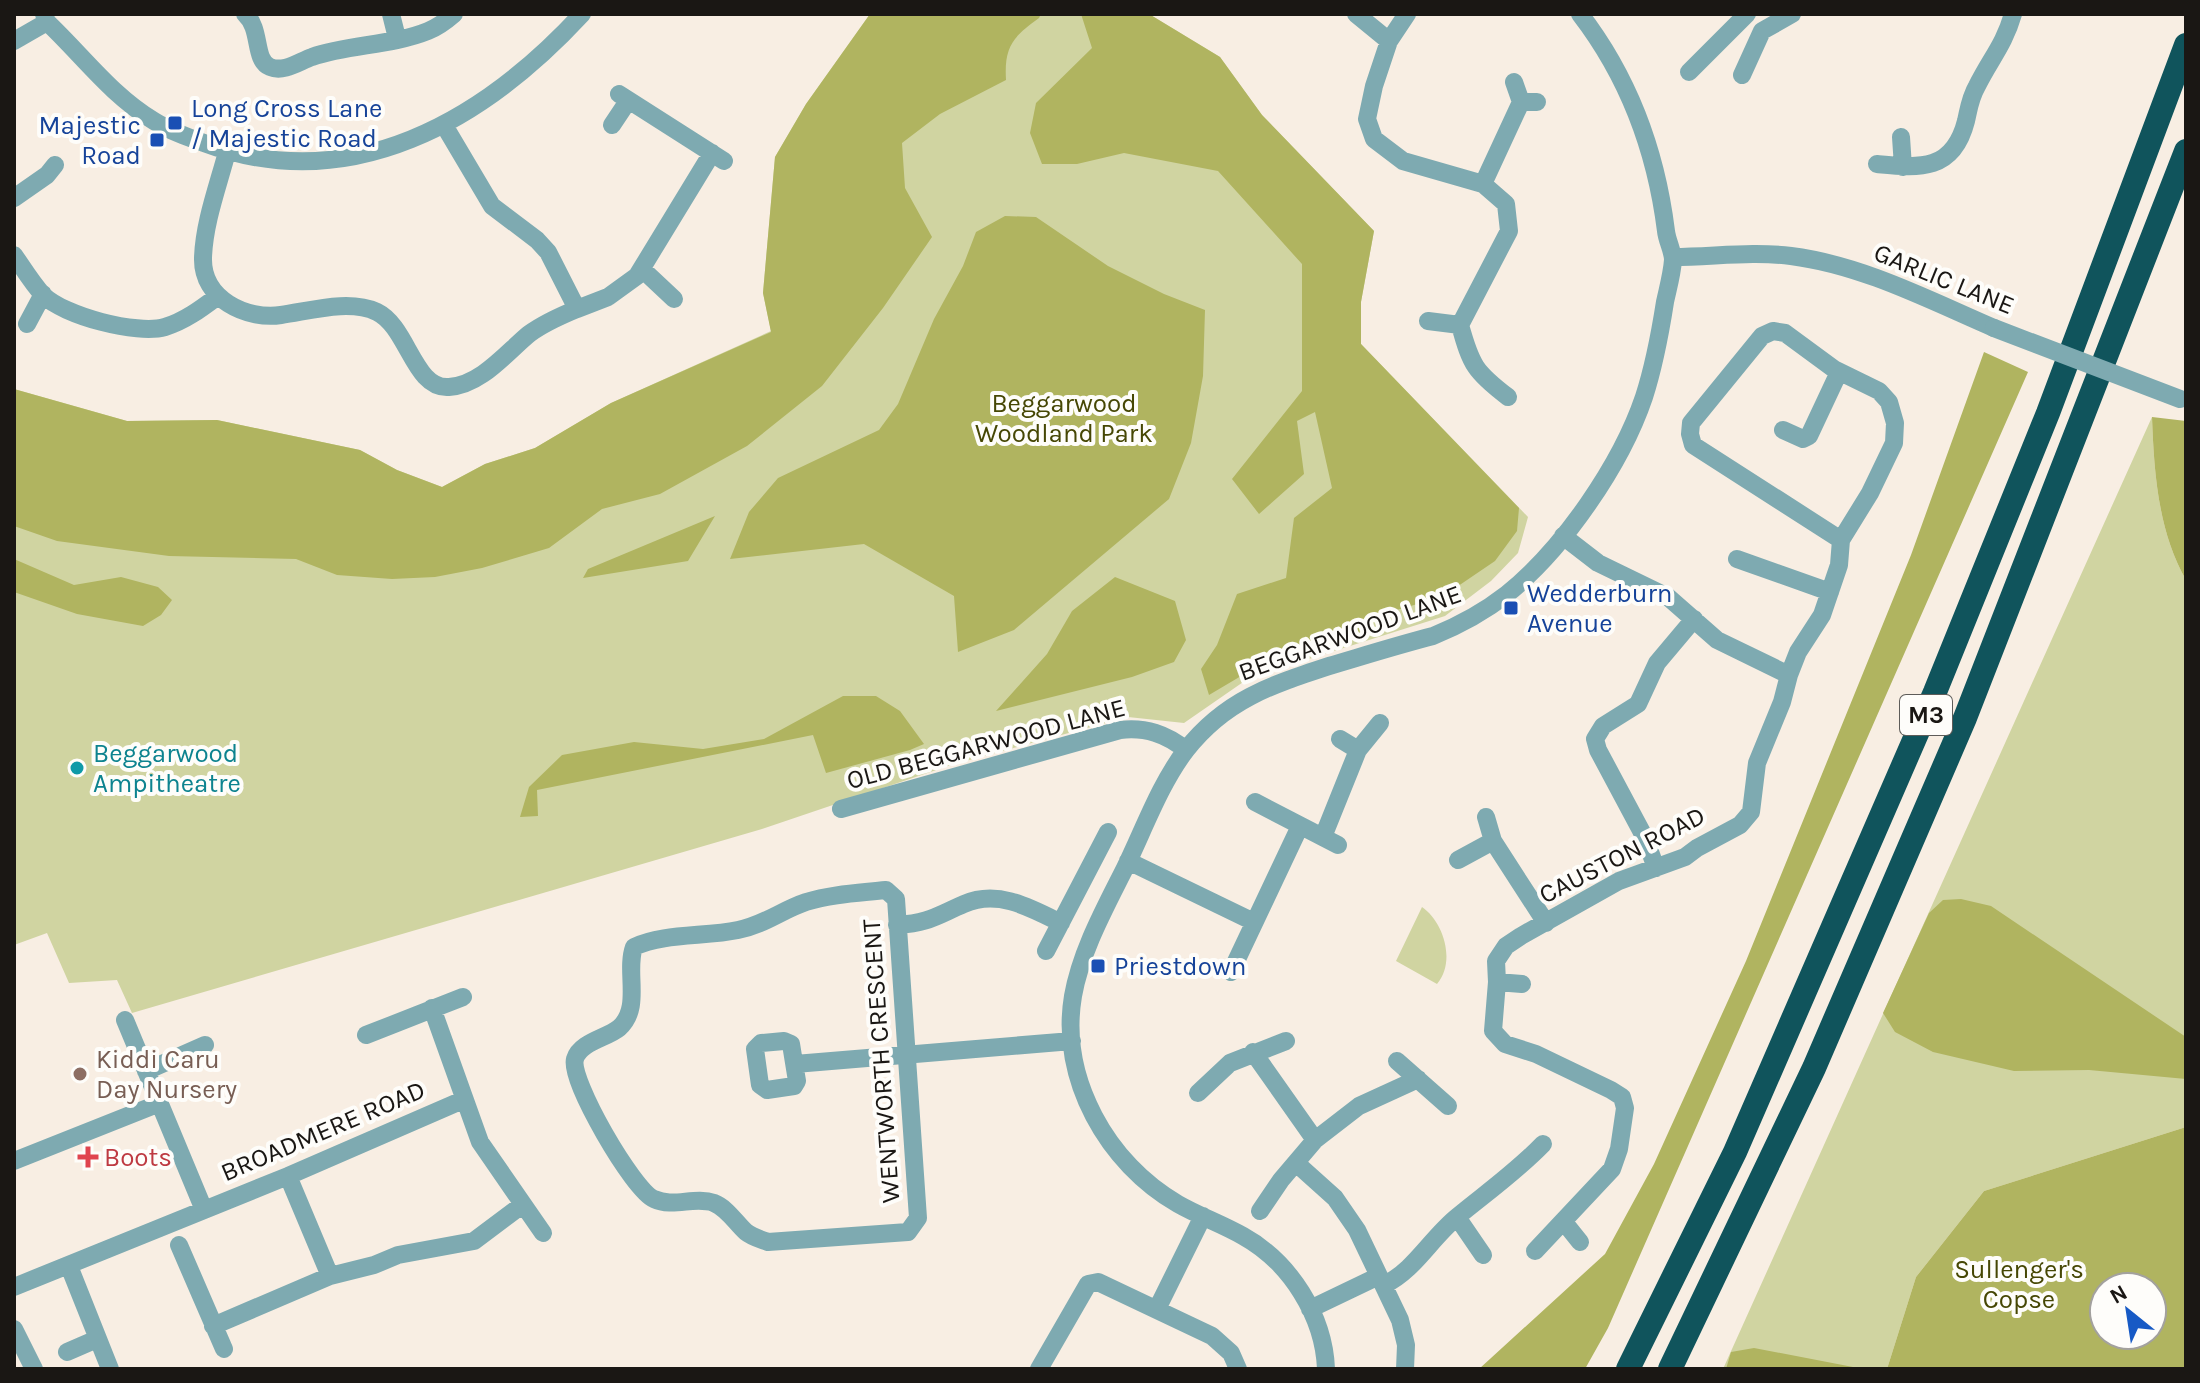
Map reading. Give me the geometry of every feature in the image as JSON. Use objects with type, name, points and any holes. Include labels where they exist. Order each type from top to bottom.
[{"type":"highway","name":"M3","points":[[1628,1369],[1735,1152],[1935,692],[2048,413],[2186,45]]},
{"type":"highway","name":"M3","points":[[1670,1369],[1814,1068],[1965,718],[2186,151]]},
{"type":"street","points":[[391,14],[397,38]]},
{"type":"street","points":[[239,16],[254,24],[261,59],[268,67],[278,69],[319,55],[376,45],[430,30],[454,14]]},
{"type":"street","points":[[14,41],[46,18],[107,85],[137,110],[169,130],[227,152],[270,160],[326,161],[387,149],[444,125],[513,78],[550,47],[582,14]]},
{"type":"street","points":[[1356,14],[1389,41]]},
{"type":"street","points":[[1407,14],[1389,41],[1367,119],[1374,139],[1403,161],[1483,184],[1506,204],[1509,231],[1460,325],[1469,358],[1480,376],[1508,397]]},
{"type":"street","name":"BEGGARWOOD LANE","points":[[1326,1369],[1323,1345],[1310,1309],[1295,1283],[1272,1256],[1243,1236],[1179,1205],[1141,1178],[1108,1140],[1088,1103],[1077,1071],[1072,1041],[1072,1006],[1078,975],[1168,780],[1186,750],[1219,716],[1257,691],[1287,679],[1433,636],[1472,618],[1508,593],[1563,536],[1609,469],[1643,400],[1660,334],[1673,257],[1667,241],[1661,192],[1647,135],[1618,72],[1580,14]]},
{"type":"street","points":[[1689,72],[1747,14],[1762,31]]},
{"type":"street","points":[[1742,75],[1762,31],[1792,14]]},
{"type":"street","points":[[1877,164],[1921,168],[1945,157],[1956,144],[1965,124],[1969,103],[2006,38],[2013,14]]},
{"type":"street","points":[[1483,184],[1529,102],[1514,82]]},
{"type":"street","points":[[227,152],[203,260],[218,296],[234,308],[255,316],[269,317],[332,308],[377,312],[396,327],[428,381],[442,387],[467,382],[492,366],[543,324],[617,292],[633,281],[718,157],[624,98],[612,125]]},
{"type":"street","points":[[444,125],[492,206],[548,252],[577,309]]},
{"type":"street","points":[[1901,137],[1903,167]]},
{"type":"street","points":[[26,195],[55,165]]},
{"type":"street","name":"GARLIC LANE","points":[[1673,257],[1746,253],[1822,261],[1850,269],[2183,400]]},
{"type":"street","points":[[14,255],[43,294],[72,312],[116,325],[149,329],[178,322],[218,296]]},
{"type":"street","points":[[642,269],[674,299]]},
{"type":"street","points":[[27,324],[43,294]]},
{"type":"street","points":[[1428,321],[1460,325]]},
{"type":"street","points":[[1563,536],[1598,563],[1668,597],[1717,640],[1789,675],[1798,652],[1822,615],[1839,565],[1841,540],[1870,493],[1894,443],[1895,423],[1889,402],[1879,391],[1839,372],[1794,338],[1773,331],[1762,336],[1691,423],[1693,445],[1841,540]]},
{"type":"street","points":[[1783,430],[1803,439],[1809,436],[1839,372]]},
{"type":"street","points":[[1737,559],[1830,592]]},
{"type":"street","points":[[1656,868],[1645,838],[1595,739],[1603,726],[1638,704],[1657,663],[1694,619]]},
{"type":"street","name":"CAUSTON ROAD","points":[[1535,1251],[1612,1169],[1619,1149],[1625,1108],[1622,1097],[1611,1090],[1536,1054],[1505,1044],[1493,1031],[1496,961],[1506,946],[1619,881],[1685,857],[1740,825],[1751,812],[1757,763],[1782,702],[1789,675]]},
{"type":"street","points":[[1255,802],[1331,841],[1358,750],[1380,723]]},
{"type":"street","name":"OLD BEGGARWOOD LANE","points":[[841,809],[1120,730],[1148,730],[1176,742],[1186,750]]},
{"type":"street","points":[[1340,739],[1358,750]]},
{"type":"street","points":[[1486,817],[1493,841],[1546,923]]},
{"type":"street","points":[[1231,972],[1300,826]]},
{"type":"street","points":[[1046,951],[1108,832]]},
{"type":"street","points":[[1458,860],[1493,841]]},
{"type":"street","points":[[1128,861],[1254,922]]},
{"type":"street","name":"WENTWORTH CRESCENT","points":[[886,890],[896,899],[905,1053],[918,1218],[908,1232],[768,1242],[748,1235],[717,1204],[668,1202],[654,1199],[640,1189],[620,1161],[592,1110],[576,1075],[574,1060],[580,1050],[619,1028],[626,1018],[632,1005],[629,960],[634,947],[648,940],[738,930],[766,923],[782,911],[807,902],[836,895],[886,890]]},
{"type":"street","points":[[897,925],[922,923],[966,903],[998,899],[1015,901],[1061,923]]},
{"type":"street","points":[[1497,982],[1522,984]]},
{"type":"street","points":[[366,1035],[463,997]]},
{"type":"street","points":[[432,1008],[480,1142],[543,1233]]},
{"type":"street","name":"BROADMERE ROAD","points":[[125,1020],[204,1210]]},
{"type":"street","points":[[795,1064],[1072,1041]]},
{"type":"street","points":[[1198,1093],[1230,1063],[1286,1041]]},
{"type":"street","points":[[146,1071],[205,1045]]},
{"type":"street","points":[[1253,1052],[1315,1140]]},
{"type":"street","points":[[1397,1061],[1448,1106]]},
{"type":"street","points":[[1260,1211],[1315,1140],[1359,1106],[1418,1079]]},
{"type":"street","name":"BROADMERE ROAD","points":[[14,1287],[288,1176],[463,1100]]},
{"type":"street","points":[[14,1161],[160,1103]]},
{"type":"street","points":[[1310,1309],[1403,1274],[1432,1239],[1519,1168],[1543,1144]]},
{"type":"street","points":[[1296,1163],[1349,1215],[1400,1320],[1406,1345],[1405,1369]]},
{"type":"street","points":[[288,1176],[330,1276]]},
{"type":"street","points":[[213,1326],[330,1276],[374,1265],[398,1255],[474,1241],[522,1205]]},
{"type":"street","points":[[1157,1309],[1203,1216]]},
{"type":"street","points":[[1457,1217],[1483,1255]]},
{"type":"street","points":[[1564,1222],[1580,1242]]},
{"type":"street","points":[[179,1245],[224,1349]]},
{"type":"street","points":[[69,1266],[110,1369]]},
{"type":"street","points":[[1039,1369],[1088,1284],[1098,1282],[1212,1336],[1231,1353],[1238,1369]]},
{"type":"street","points":[[14,1329],[34,1369]]},
{"type":"street","points":[[67,1352],[97,1339]]},
{"type":"green space","name":"Beggarwood Woodland Park","points":[[870,14],[1149,14],[1220,57],[1262,115],[1374,231],[1361,302],[1361,344],[1528,517],[1518,553],[1491,581],[1445,616],[1249,678],[1184,723],[1128,717],[951,765],[762,829],[132,1013],[117,980],[69,983],[47,933],[14,945],[14,389],[127,421],[217,420],[360,450],[397,470],[442,487],[485,464],[535,448],[611,403],[771,331],[763,293],[775,157],[806,104]]},
{"type":"green space","points":[[870,14],[1041,14],[1012,43],[1006,80],[940,114],[902,143],[905,188],[932,237],[883,308],[822,386],[747,446],[660,494],[602,509],[549,548],[482,568],[435,577],[392,579],[337,575],[296,559],[169,556],[57,541],[14,526],[14,389],[127,421],[217,420],[360,450],[397,470],[442,487],[485,464],[535,448],[611,403],[771,332],[763,293],[775,157],[806,104]]},
{"type":"green space","points":[[1081,14],[1149,14],[1220,57],[1262,115],[1374,231],[1361,302],[1361,344],[1519,508],[1517,531],[1495,561],[1442,597],[1358,621],[1360,636],[1263,663],[1209,695],[1201,669],[1217,645],[1237,594],[1286,578],[1294,518],[1332,488],[1315,412],[1297,421],[1304,474],[1259,514],[1232,479],[1302,391],[1302,264],[1218,171],[1124,153],[1077,164],[1042,164],[1030,133],[1036,103],[1092,48]]},
{"type":"green space","points":[[1005,216],[1036,217],[1108,266],[1205,310],[1203,376],[1191,443],[1169,499],[1014,630],[958,652],[954,596],[864,544],[730,559],[749,512],[778,478],[879,430],[898,404],[976,232]]},
{"type":"green space","points":[[1984,352],[2028,372],[1608,1328],[1585,1369],[1479,1369],[1605,1254],[1654,1164],[1746,961],[1911,555]]},
{"type":"green space","points":[[2152,417],[2156,480],[2163,521],[2186,580],[2186,1127],[1984,1191],[1916,1277],[1887,1369],[1723,1369]]},
{"type":"green space","points":[[2152,417],[2186,421],[2186,580],[2163,521],[2156,480]]},
{"type":"green space","points":[[715,516],[688,561],[583,578],[588,569]]},
{"type":"green space","points":[[14,559],[74,585],[121,577],[158,587],[172,600],[161,615],[143,626],[77,614],[14,592]]},
{"type":"green space","points":[[1115,577],[1175,601],[1186,640],[1174,662],[1132,677],[996,711],[1047,654],[1072,611]]},
{"type":"green space","points":[[843,696],[876,696],[900,711],[924,744],[826,773],[813,735],[537,790],[538,816],[520,817],[529,787],[562,755],[634,742],[703,749],[764,739]]},
{"type":"green space","points":[[1961,899],[1991,906],[2186,1037],[2186,1079],[2089,1070],[2014,1071],[1933,1052],[1895,1032],[1883,1013],[1929,913],[1943,900]]},
{"type":"green space","points":[[1422,907],[1436,922],[1445,943],[1446,965],[1437,984],[1396,961]]},
{"type":"green space","name":"Sullenger's Copse","points":[[2186,1127],[2186,1369],[1887,1369],[1916,1277],[1984,1191]]},
{"type":"green space","points":[[1754,1348],[1853,1369],[1726,1369],[1731,1352]]},
{"type":"place","name":"Long Cross Lane / Majestic Road","points":[[175,123]]},
{"type":"place","name":"Majestic Road","points":[[157,140]]},
{"type":"place","name":"Wedderburn Avenue","points":[[1511,608]]},
{"type":"place","name":"Beggarwood Ampitheatre","points":[[77,768]]},
{"type":"place","name":"Priestdown","points":[[1098,966]]},
{"type":"place","name":"Kiddi Caru Day Nursery","points":[[80,1074]]},
{"type":"place","name":"Boots","points":[[88,1157]]}]
